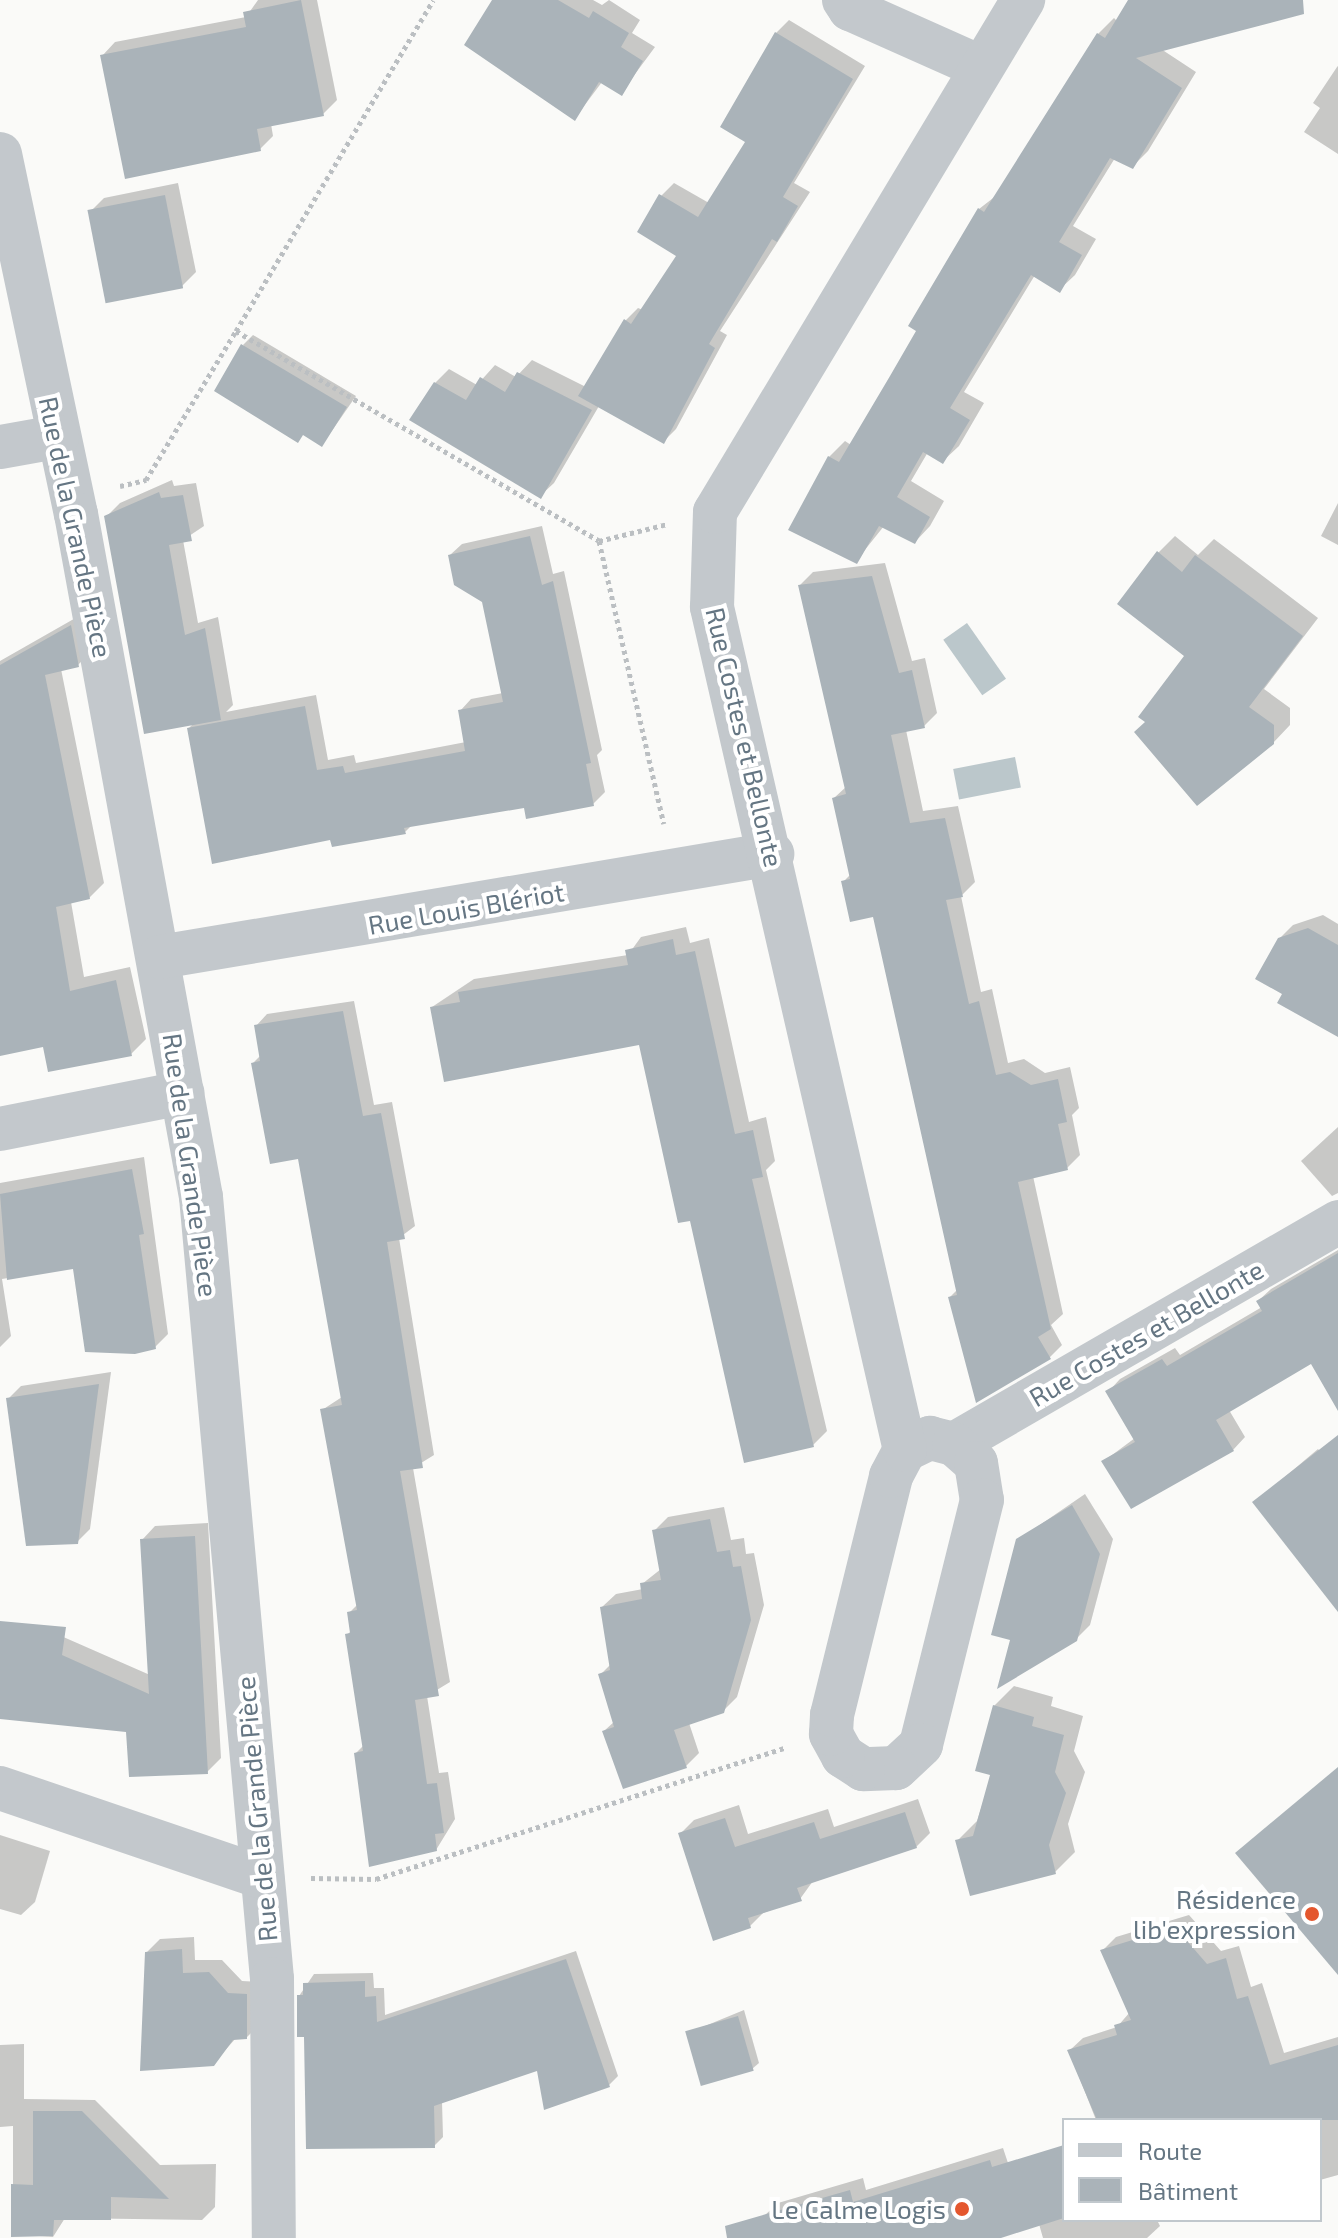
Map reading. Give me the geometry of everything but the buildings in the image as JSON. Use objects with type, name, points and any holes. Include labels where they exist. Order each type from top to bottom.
[{"type":"street","points":[[844,0],[850,9],[980,67]]},
{"type":"street","name":"Rue Costes et Bellonte","points":[[1023,0],[715,512],[712,607],[772,854],[905,1450],[930,1438],[954,1444],[1338,1222]]},
{"type":"street","name":"Rue de la Grande Pièce","points":[[0,154],[57,437],[73,498],[160,957],[201,1197],[272,1979],[274,2238]]},
{"type":"street","points":[[0,447],[57,437]]},
{"type":"street","name":"Rue Louis Blériot","points":[[160,957],[772,854]]},
{"type":"street","points":[[0,1129],[182,1093]]},
{"type":"street","points":[[905,1450],[891,1476],[832,1715],[831,1734],[843,1756],[863,1769],[896,1768],[921,1745],[982,1500],[976,1463],[954,1444]]},
{"type":"street","points":[[0,1788],[262,1877]]},
{"type":"path","points":[[73,498],[146,480],[433,0]]},
{"type":"path","points":[[236,331],[599,541],[715,512]]},
{"type":"path","points":[[599,541],[675,871]]},
{"type":"path","points":[[262,1877],[376,1879],[831,1734]]},
{"type":"shaded area","points":[[967,623],[1006,679],[982,695],[943,640]]},
{"type":"shaded area","points":[[1015,757],[1021,787],[959,799],[953,769]]},
{"type":"place","name":"Résidence lib'expression","points":[[1312,1914]]},
{"type":"place","name":"Le Calme Logis","points":[[962,2209]]}]
